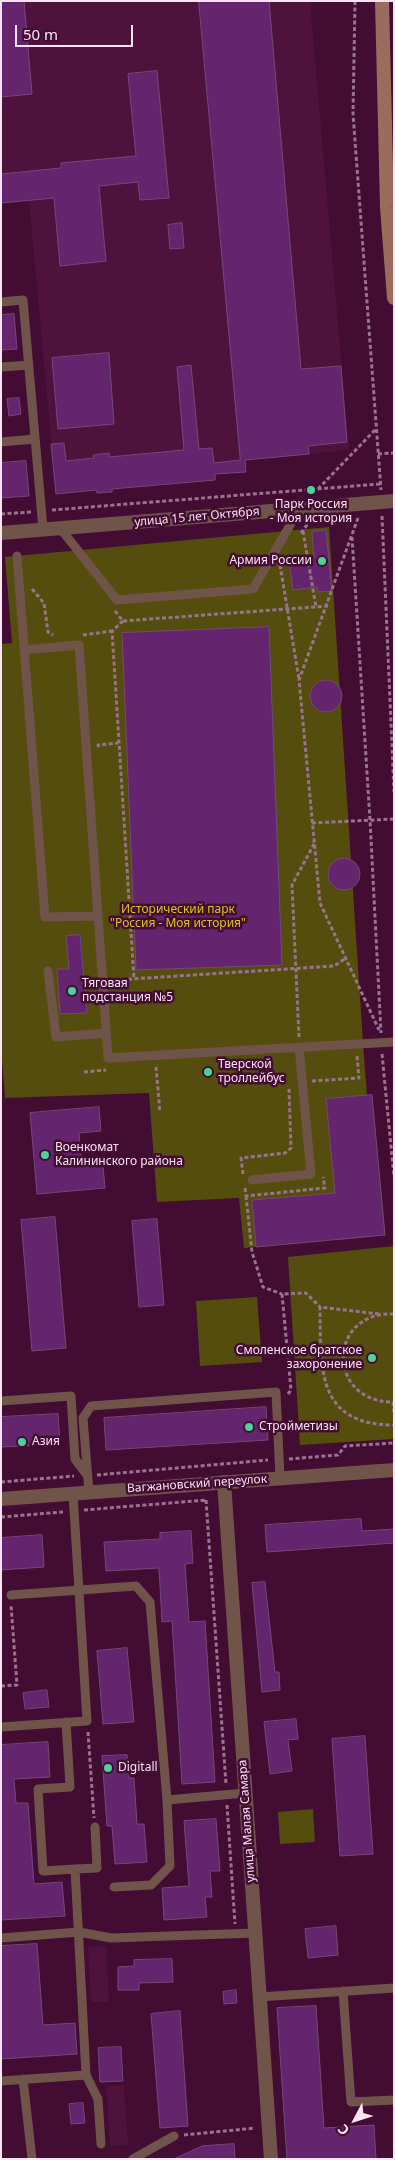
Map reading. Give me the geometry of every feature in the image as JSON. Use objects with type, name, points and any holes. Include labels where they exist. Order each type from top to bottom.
[{"type":"main road","points":[[382,1],[387,207],[394,298]]},
{"type":"street","name":"улица 15 лет Октября","points":[[1,533],[388,501]]},
{"type":"street","name":"Вагжановский переулок","points":[[1,1499],[394,1470]]},
{"type":"street","name":"улица Малая Самара","points":[[224,1482],[270,2159]]},
{"type":"lane","points":[[1,302],[23,300],[43,530]]},
{"type":"lane","points":[[1,367],[29,365]]},
{"type":"lane","points":[[1,442],[35,439]]},
{"type":"lane","points":[[60,528],[116,600],[253,589],[300,508]]},
{"type":"lane","points":[[17,556],[45,917],[98,916]]},
{"type":"lane","points":[[24,650],[79,645],[108,1058],[381,1037],[394,1042]]},
{"type":"lane","points":[[48,971],[56,1037],[106,1033]]},
{"type":"lane","points":[[248,1178],[311,1174],[299,1042]]},
{"type":"lane","points":[[89,1492],[83,1418],[91,1406],[276,1392],[280,1478]]},
{"type":"lane","points":[[1,1401],[71,1396],[75,1459],[87,1475]]},
{"type":"lane","points":[[1,1727],[87,1721],[73,1494]]},
{"type":"lane","points":[[11,1595],[136,1586],[150,1602],[167,1800],[170,1866],[150,1885],[114,1888]]},
{"type":"lane","points":[[66,1722],[70,1787],[38,1789],[44,1870],[97,1868],[94,1828]]},
{"type":"lane","points":[[167,1800],[246,1793]]},
{"type":"lane","points":[[75,1869],[86,2075],[98,2099],[101,2144]]},
{"type":"lane","points":[[1,1938],[79,1932],[111,1938],[255,1933]]},
{"type":"lane","points":[[260,1997],[394,1988]]},
{"type":"lane","points":[[343,1991],[352,2102],[394,2100]]},
{"type":"lane","points":[[1,2081],[86,2075]]},
{"type":"lane","points":[[24,2079],[32,2159]]},
{"type":"lane","points":[[133,2159],[174,2136]]},
{"type":"path","points":[[355,1],[354,114],[380,484],[388,501],[394,792]]},
{"type":"path","points":[[318,489],[376,430]]},
{"type":"path","points":[[378,454],[393,453]]},
{"type":"path","points":[[1,514],[380,484]]},
{"type":"path","points":[[299,680],[359,516]]},
{"type":"path","points":[[298,536],[310,520]]},
{"type":"path","points":[[303,530],[316,607]]},
{"type":"path","points":[[352,537],[370,820],[381,1037],[394,1177]]},
{"type":"path","points":[[280,563],[299,680],[320,903],[381,1037]]},
{"type":"path","points":[[31,588],[44,603],[48,632],[56,638]]},
{"type":"path","points":[[75,636],[112,632],[123,621]]},
{"type":"path","points":[[112,632],[134,979]]},
{"type":"path","points":[[99,755],[98,745],[118,743]]},
{"type":"path","points":[[312,823],[394,820]]},
{"type":"path","points":[[299,1042],[292,886],[314,843]]},
{"type":"path","points":[[116,980],[334,966],[346,958]]},
{"type":"path","points":[[115,970],[116,990]]},
{"type":"path","points":[[381,1037],[387,1032]]},
{"type":"path","points":[[372,1033],[381,1037]]},
{"type":"path","points":[[290,1039],[299,1042],[308,1037]]},
{"type":"path","points":[[374,1053],[388,1051]]},
{"type":"path","points":[[314,1091],[312,1081],[358,1078],[357,1055],[365,1054]]},
{"type":"path","points":[[147,1067],[165,1066]]},
{"type":"path","points":[[156,1067],[160,1112]]},
{"type":"path","points":[[84,1072],[111,1070]]},
{"type":"path","points":[[248,1178],[241,1158],[285,1153],[291,1148],[289,1087]]},
{"type":"path","points":[[246,1196],[324,1188],[322,1169]]},
{"type":"path","points":[[244,1186],[252,1252],[263,1287],[282,1294],[306,1293],[320,1307],[394,1314]]},
{"type":"path","points":[[277,1406],[291,1390],[282,1294]]},
{"type":"path","points":[[320,1307],[322,1374],[327,1389],[344,1412],[360,1421],[376,1425],[394,1425]]},
{"type":"path","points":[[379,1314],[363,1320],[351,1332],[344,1348],[343,1365],[349,1381],[360,1393],[376,1401],[393,1402],[394,1415]]},
{"type":"path","points":[[1,1482],[338,1455],[345,1446],[394,1443]]},
{"type":"path","points":[[1,1517],[225,1499]]},
{"type":"path","points":[[206,1500],[236,1933]]},
{"type":"path","points":[[1,1686],[17,1685],[11,1595]]},
{"type":"path","points":[[87,1721],[94,1828]]},
{"type":"path","points":[[174,2136],[268,2126]]},
{"type":"shaded area","points":[[1,1],[310,1],[349,450],[245,460],[246,472],[215,474],[215,480],[112,489],[112,492],[97,493],[96,490],[56,494],[29,201],[1,203]]},
{"type":"shaded area","points":[[106,1946],[109,2002],[91,2002],[88,1947]]},
{"type":"shaded area","points":[[124,2085],[128,2145],[110,2146],[106,2086]]},
{"type":"green space","name":"Исторический парк \"Россия - Моя история\"","points":[[329,527],[367,1095],[372,1095],[385,1235],[339,1240],[339,1231],[328,1240],[244,1248],[239,1198],[157,1202],[149,1093],[5,1098],[1,1046],[1,644],[12,643],[5,557]]},
{"type":"green space","points":[[394,1246],[394,1439],[300,1445],[288,1257]]},
{"type":"green space","points":[[257,1297],[262,1362],[200,1366],[196,1301]]},
{"type":"green space","points":[[313,1809],[315,1842],[280,1844],[278,1812]]},
{"type":"building","points":[[1,1],[24,1],[32,94],[1,97]]},
{"type":"building","points":[[199,1],[269,1],[301,369],[341,366],[347,442],[308,446],[309,454],[245,460],[246,472],[215,474],[215,480],[112,489],[112,492],[97,493],[96,490],[56,494],[51,444],[64,443],[66,461],[94,458],[93,455],[109,453],[109,457],[184,450],[177,367],[191,365],[199,449],[212,448],[214,463],[240,460]]},
{"type":"building","points":[[157,71],[169,198],[140,200],[138,182],[99,186],[106,261],[60,266],[54,198],[1,203],[1,174],[61,168],[61,163],[136,156],[128,74]]},
{"type":"building","points":[[182,223],[184,248],[170,249],[168,225]]},
{"type":"building","points":[[14,314],[17,349],[1,350],[1,315]]},
{"type":"building","points":[[109,353],[114,424],[58,429],[52,358]]},
{"type":"building","points":[[19,398],[21,414],[9,416],[7,399]]},
{"type":"building","points":[[26,461],[29,496],[1,498],[1,463]]},
{"type":"building","points":[[326,530],[332,591],[318,592],[317,587],[293,590],[289,561],[314,558],[312,532]]},
{"type":"building","points":[[269,627],[282,965],[136,970],[122,633]]},
{"type":"building","points":[[326,680],[332,681],[337,685],[341,690],[341,702],[337,707],[332,711],[326,712],[320,711],[315,707],[311,702],[310,696],[311,690],[315,685],[320,681]]},
{"type":"building","points":[[344,858],[350,859],[355,863],[359,868],[359,880],[355,885],[350,889],[344,890],[338,889],[333,885],[329,880],[328,874],[329,868],[333,863],[338,859]]},
{"type":"building","name":"Тяговая подстанция №5","points":[[80,935],[87,1013],[60,1014],[57,969],[69,969],[66,936]]},
{"type":"building","points":[[372,1095],[385,1235],[256,1247],[252,1200],[335,1193],[326,1099]]},
{"type":"building","points":[[99,1107],[101,1131],[79,1133],[82,1167],[103,1166],[105,1188],[37,1194],[30,1113]]},
{"type":"building","points":[[55,1217],[66,1348],[32,1351],[21,1220]]},
{"type":"building","points":[[157,1219],[164,1305],[139,1307],[132,1221]]},
{"type":"building","points":[[266,1407],[268,1440],[106,1450],[104,1418]]},
{"type":"building","points":[[58,1414],[60,1444],[1,1447],[1,1417]]},
{"type":"building","points":[[361,1519],[362,1531],[394,1529],[394,1543],[267,1552],[265,1525]]},
{"type":"building","points":[[191,1531],[193,1563],[185,1564],[189,1622],[205,1621],[215,1782],[182,1784],[172,1621],[162,1622],[159,1568],[106,1571],[104,1542],[160,1539],[160,1533]]},
{"type":"building","points":[[42,1535],[44,1567],[1,1570],[1,1538]]},
{"type":"building","points":[[265,1582],[275,1672],[279,1672],[280,1690],[262,1692],[252,1583]]},
{"type":"building","points":[[127,1648],[134,1722],[103,1724],[97,1651]]},
{"type":"building","points":[[47,1690],[49,1707],[25,1709],[23,1693]]},
{"type":"building","points":[[296,1719],[298,1739],[288,1740],[292,1771],[270,1774],[264,1722]]},
{"type":"building","points":[[365,1736],[373,1854],[340,1856],[332,1739]]},
{"type":"building","points":[[48,1742],[50,1777],[14,1779],[16,1803],[28,1803],[34,1884],[62,1882],[65,1916],[1,1920],[1,1745]]},
{"type":"building","points":[[127,1755],[129,1778],[134,1778],[137,1824],[144,1824],[147,1862],[115,1864],[112,1826],[107,1826],[102,1756]]},
{"type":"building","points":[[216,1819],[220,1871],[210,1871],[212,1897],[205,1897],[207,1917],[164,1920],[162,1888],[189,1886],[184,1821]]},
{"type":"building","points":[[336,1926],[338,1955],[308,1958],[305,1929]]},
{"type":"building","points":[[37,1944],[43,2025],[75,2023],[77,2054],[1,2059],[1,1946]]},
{"type":"building","points":[[172,1959],[173,1982],[139,1983],[139,1990],[118,1990],[118,1967],[134,1966],[134,1960]]},
{"type":"building","points":[[236,1990],[237,2003],[224,2004],[223,1992]]},
{"type":"building","points":[[316,2006],[324,2128],[374,2125],[376,2159],[287,2159],[277,2008]]},
{"type":"building","points":[[180,2011],[188,2126],[160,2128],[151,2014]]},
{"type":"building","points":[[121,2047],[123,2081],[100,2082],[98,2048]]},
{"type":"building","points":[[83,2103],[85,2123],[71,2124],[69,2104]]},
{"type":"building","points":[[234,2144],[235,2159],[174,2159],[202,2146]]},
{"type":"place","name":"Парк Россия - Моя история","points":[[311,490]]},
{"type":"place","name":"Армия России","points":[[322,561]]},
{"type":"place","name":"Тяговая подстанция №5","points":[[72,991]]},
{"type":"place","name":"Тверской троллейбус","points":[[208,1072]]},
{"type":"place","name":"Военкомат Калининского района","points":[[45,1155]]},
{"type":"place","name":"Смоленское братское захоронение","points":[[372,1358]]},
{"type":"place","name":"Стройметизы","points":[[249,1427]]},
{"type":"place","name":"Азия","points":[[22,1442]]},
{"type":"place","name":"Digitall","points":[[108,1768]]}]
